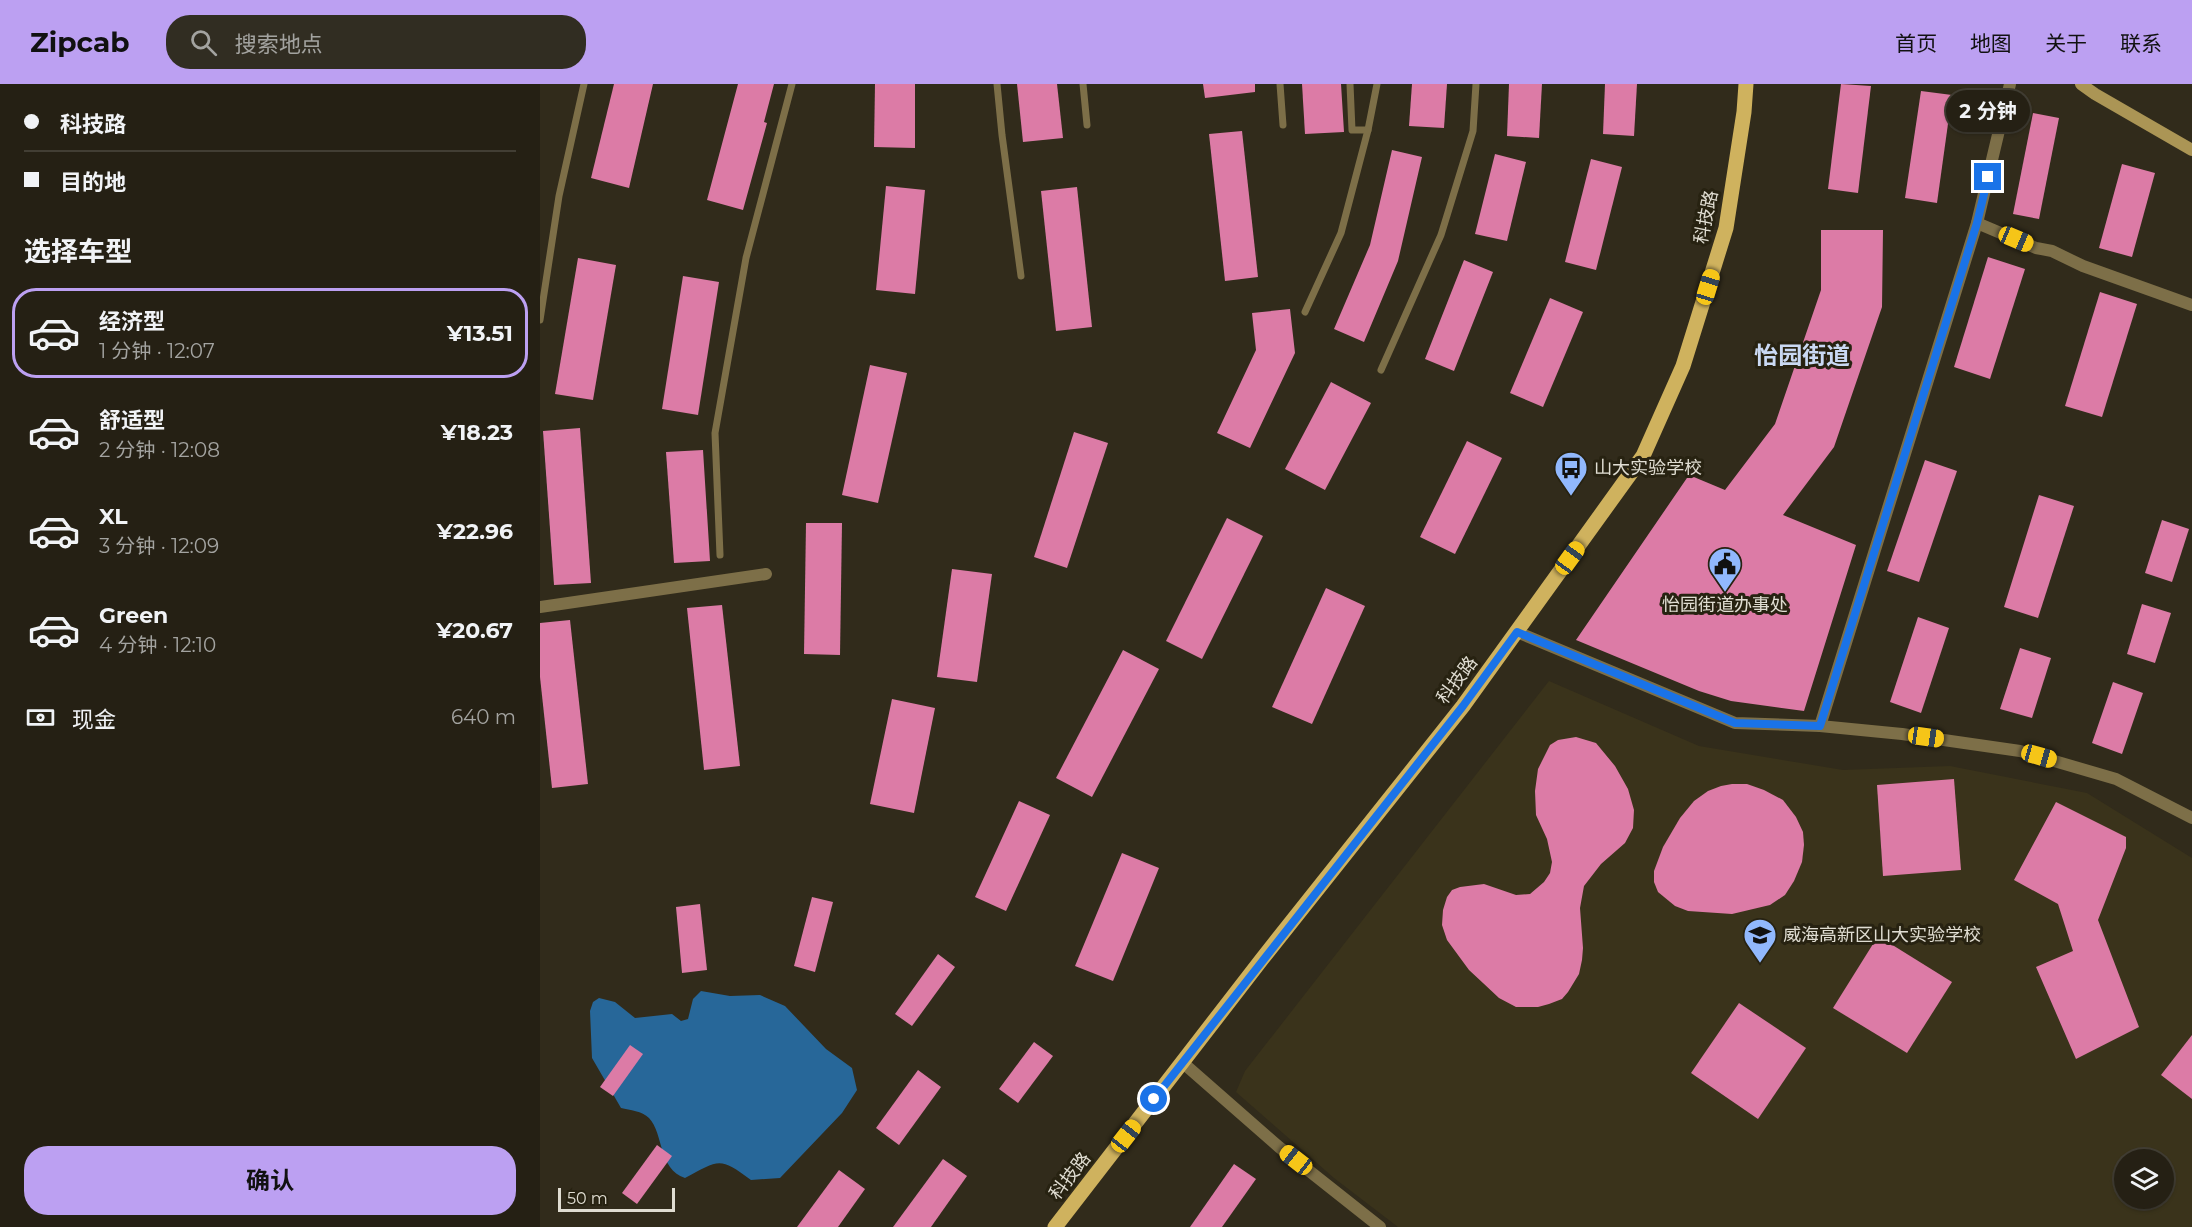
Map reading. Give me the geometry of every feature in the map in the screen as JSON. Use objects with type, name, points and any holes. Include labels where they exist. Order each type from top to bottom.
[{"type":"main road","name":"科技路","points":[[1055,1227],[1463,706],[1643,456],[1683,366],[1726,228],[1744,112],[1746,84]]},
{"type":"street","points":[[1820,726],[1977,223],[2010,84]]},
{"type":"street","points":[[2081,84],[2105,101],[2192,150]]},
{"type":"street","points":[[1977,223],[2036,248],[2052,251],[2083,266],[2192,305]]},
{"type":"street","points":[[540,607],[766,574]]},
{"type":"street","points":[[1517,632],[1735,723],[1820,726],[1902,734],[2019,751],[2116,779],[2192,818]]},
{"type":"street","points":[[1182,1062],[1279,1147],[1380,1227]]},
{"type":"lane","points":[[540,320],[560,196],[584,84]]},
{"type":"lane","points":[[720,555],[715,433],[746,258],[792,84]]},
{"type":"lane","points":[[997,84],[1021,276]]},
{"type":"lane","points":[[1083,84],[1087,125]]},
{"type":"lane","points":[[1280,84],[1283,125]]},
{"type":"lane","points":[[1350,84],[1352,130],[1368,130]]},
{"type":"lane","points":[[1305,312],[1341,233],[1368,130],[1377,84]]},
{"type":"lane","points":[[1381,370],[1441,235],[1473,131],[1476,84]]},
{"type":"shaded area","name":"威海高新区山大实验学校","points":[[1549,681],[1699,746],[1843,770],[1950,766],[2087,793],[2192,858],[2192,1227],[1398,1227],[1334,1178],[1236,1092],[1245,1071]]},
{"type":"water","points":[[701,991],[730,996],[760,995],[785,1006],[826,1049],[852,1068],[857,1090],[842,1113],[780,1178],[751,1180],[732,1167],[719,1163],[705,1167],[685,1178],[676,1173],[666,1159],[654,1125],[649,1118],[639,1112],[621,1108],[592,1058],[590,1011],[593,1002],[599,998],[615,1002],[635,1018],[672,1014],[681,1021],[688,1019],[693,999]]},
{"type":"building","points":[[614,84],[653,84],[629,188],[591,178]]},
{"type":"building","points":[[738,84],[774,84],[764,122],[767,123],[743,210],[707,200]]},
{"type":"building","points":[[875,84],[915,84],[915,148],[874,147]]},
{"type":"building","points":[[1017,84],[1057,84],[1063,138],[1023,142]]},
{"type":"building","points":[[1203,84],[1255,84],[1255,92],[1205,98]]},
{"type":"building","points":[[1302,84],[1341,84],[1344,132],[1305,134]]},
{"type":"building","points":[[1412,84],[1447,84],[1444,128],[1409,126]]},
{"type":"building","points":[[1509,84],[1542,84],[1539,138],[1507,136]]},
{"type":"building","points":[[1605,84],[1637,84],[1634,136],[1603,134]]},
{"type":"building","points":[[1841,84],[1871,86],[1858,193],[1828,189]]},
{"type":"building","points":[[1921,91],[1952,95],[1937,203],[1905,198]]},
{"type":"building","points":[[2033,113],[2059,118],[2039,219],[2013,214]]},
{"type":"building","points":[[1242,131],[1258,277],[1225,281],[1209,134]]},
{"type":"building","points":[[1392,150],[1422,157],[1398,261],[1364,342],[1334,329],[1370,245]]},
{"type":"building","points":[[1495,154],[1526,162],[1507,241],[1475,234]]},
{"type":"building","points":[[1591,159],[1622,167],[1596,270],[1565,262]]},
{"type":"building","points":[[2122,164],[2155,173],[2132,257],[2099,248]]},
{"type":"building","points":[[886,186],[925,190],[915,294],[876,290]]},
{"type":"building","points":[[1077,187],[1092,327],[1056,331],[1041,191]]},
{"type":"building","name":"怡园街道办事处","points":[[1821,230],[1883,230],[1882,307],[1834,447],[1783,515],[1856,545],[1804,711],[1731,701],[1699,691],[1576,640],[1689,475],[1725,490],[1775,424],[1821,290]]},
{"type":"building","points":[[1988,257],[2025,269],[1990,379],[1954,367]]},
{"type":"building","points":[[578,258],[616,265],[593,400],[555,394]]},
{"type":"building","points":[[1464,260],[1493,272],[1454,371],[1425,359]]},
{"type":"building","points":[[683,276],[719,282],[698,415],[662,409]]},
{"type":"building","points":[[2100,292],[2137,304],[2102,417],[2065,406]]},
{"type":"building","points":[[1550,298],[1583,312],[1543,407],[1510,393]]},
{"type":"building","points":[[1290,309],[1295,353],[1250,448],[1217,433],[1256,350],[1252,313]]},
{"type":"building","points":[[870,365],[907,373],[878,503],[842,495]]},
{"type":"building","points":[[1331,382],[1371,403],[1325,490],[1285,469]]},
{"type":"building","points":[[580,428],[591,583],[554,585],[543,431]]},
{"type":"building","points":[[1074,432],[1108,443],[1067,568],[1034,557]]},
{"type":"building","points":[[1467,441],[1502,458],[1455,554],[1420,537]]},
{"type":"building","points":[[703,450],[710,561],[674,563],[666,452]]},
{"type":"building","points":[[1925,460],[1957,471],[1919,582],[1887,571]]},
{"type":"building","points":[[2039,495],[2074,506],[2038,618],[2004,607]]},
{"type":"building","points":[[1227,518],[1263,536],[1202,659],[1166,641]]},
{"type":"building","points":[[2162,520],[2189,529],[2172,582],[2145,573]]},
{"type":"building","points":[[806,523],[842,523],[840,655],[804,654]]},
{"type":"building","points":[[952,569],[992,574],[977,682],[937,677]]},
{"type":"building","points":[[1326,588],[1365,606],[1312,724],[1272,707]]},
{"type":"building","points":[[2142,604],[2171,613],[2155,663],[2127,654]]},
{"type":"building","points":[[722,605],[740,766],[704,770],[687,608]]},
{"type":"building","points":[[1918,617],[1949,628],[1921,713],[1890,702]]},
{"type":"building","points":[[570,620],[588,784],[552,788],[540,677],[540,623]]},
{"type":"building","points":[[2020,648],[2051,658],[2032,718],[2000,709]]},
{"type":"building","points":[[1123,650],[1159,669],[1092,797],[1056,778]]},
{"type":"building","points":[[2113,682],[2143,693],[2122,754],[2092,743]]},
{"type":"building","points":[[892,699],[935,708],[914,813],[870,804]]},
{"type":"building","points":[[1576,737],[1596,743],[1615,766],[1628,789],[1634,810],[1633,828],[1625,843],[1601,864],[1584,886],[1580,908],[1582,960],[1579,974],[1568,992],[1562,999],[1549,1004],[1538,1007],[1516,1007],[1499,998],[1469,970],[1447,940],[1442,925],[1443,910],[1452,890],[1460,887],[1484,884],[1516,895],[1530,894],[1544,882],[1550,873],[1552,862],[1547,839],[1536,815],[1535,791],[1538,769],[1550,745],[1558,740]]},
{"type":"building","points":[[1954,779],[1961,870],[1883,876],[1877,785]]},
{"type":"building","points":[[1732,784],[1747,784],[1764,790],[1783,800],[1796,817],[1803,832],[1804,845],[1802,862],[1794,881],[1785,895],[1770,905],[1732,914],[1688,911],[1675,906],[1658,892],[1654,882],[1654,871],[1663,847],[1680,818],[1694,801],[1708,791]]},
{"type":"building","points":[[1019,801],[1050,815],[1006,911],[975,897]]},
{"type":"building","points":[[2056,802],[2126,837],[2126,848],[2098,920],[2139,1027],[2076,1059],[2036,967],[2073,951],[2058,904],[2014,880]]},
{"type":"building","points":[[1122,853],[1159,868],[1113,981],[1075,966]]},
{"type":"building","points":[[812,897],[833,902],[815,972],[794,966]]},
{"type":"building","points":[[700,904],[707,970],[682,973],[676,907]]},
{"type":"building","points":[[1878,936],[1952,982],[1907,1053],[1833,1008]]},
{"type":"building","points":[[938,954],[955,967],[912,1026],[895,1014]]},
{"type":"building","points":[[1739,1003],[1806,1048],[1758,1119],[1691,1073]]},
{"type":"building","points":[[2192,1035],[2192,1099],[2161,1075]]},
{"type":"building","points":[[1034,1042],[1053,1056],[1018,1103],[999,1089]]},
{"type":"building","points":[[630,1045],[643,1054],[613,1096],[600,1087]]},
{"type":"building","points":[[918,1070],[941,1087],[899,1145],[876,1128]]},
{"type":"building","points":[[657,1145],[672,1156],[637,1204],[622,1193]]},
{"type":"building","points":[[943,1159],[967,1176],[931,1227],[893,1227]]},
{"type":"building","points":[[1234,1164],[1256,1179],[1222,1227],[1190,1227]]},
{"type":"building","points":[[839,1170],[865,1189],[838,1227],[797,1227]]},
{"type":"place","name":"山大实验学校","points":[[1571,497]]},
{"type":"place","name":"怡园街道办事处","points":[[1725,593]]},
{"type":"place","name":"威海高新区山大实验学校","points":[[1760,964]]},
{"type":"district","name":"怡园街道","points":[[1802,356]]},
{"type":"route","points":[[1154,1099],[1463,706],[1517,632],[1735,723],[1820,726],[1977,223],[1988,177]]}]
